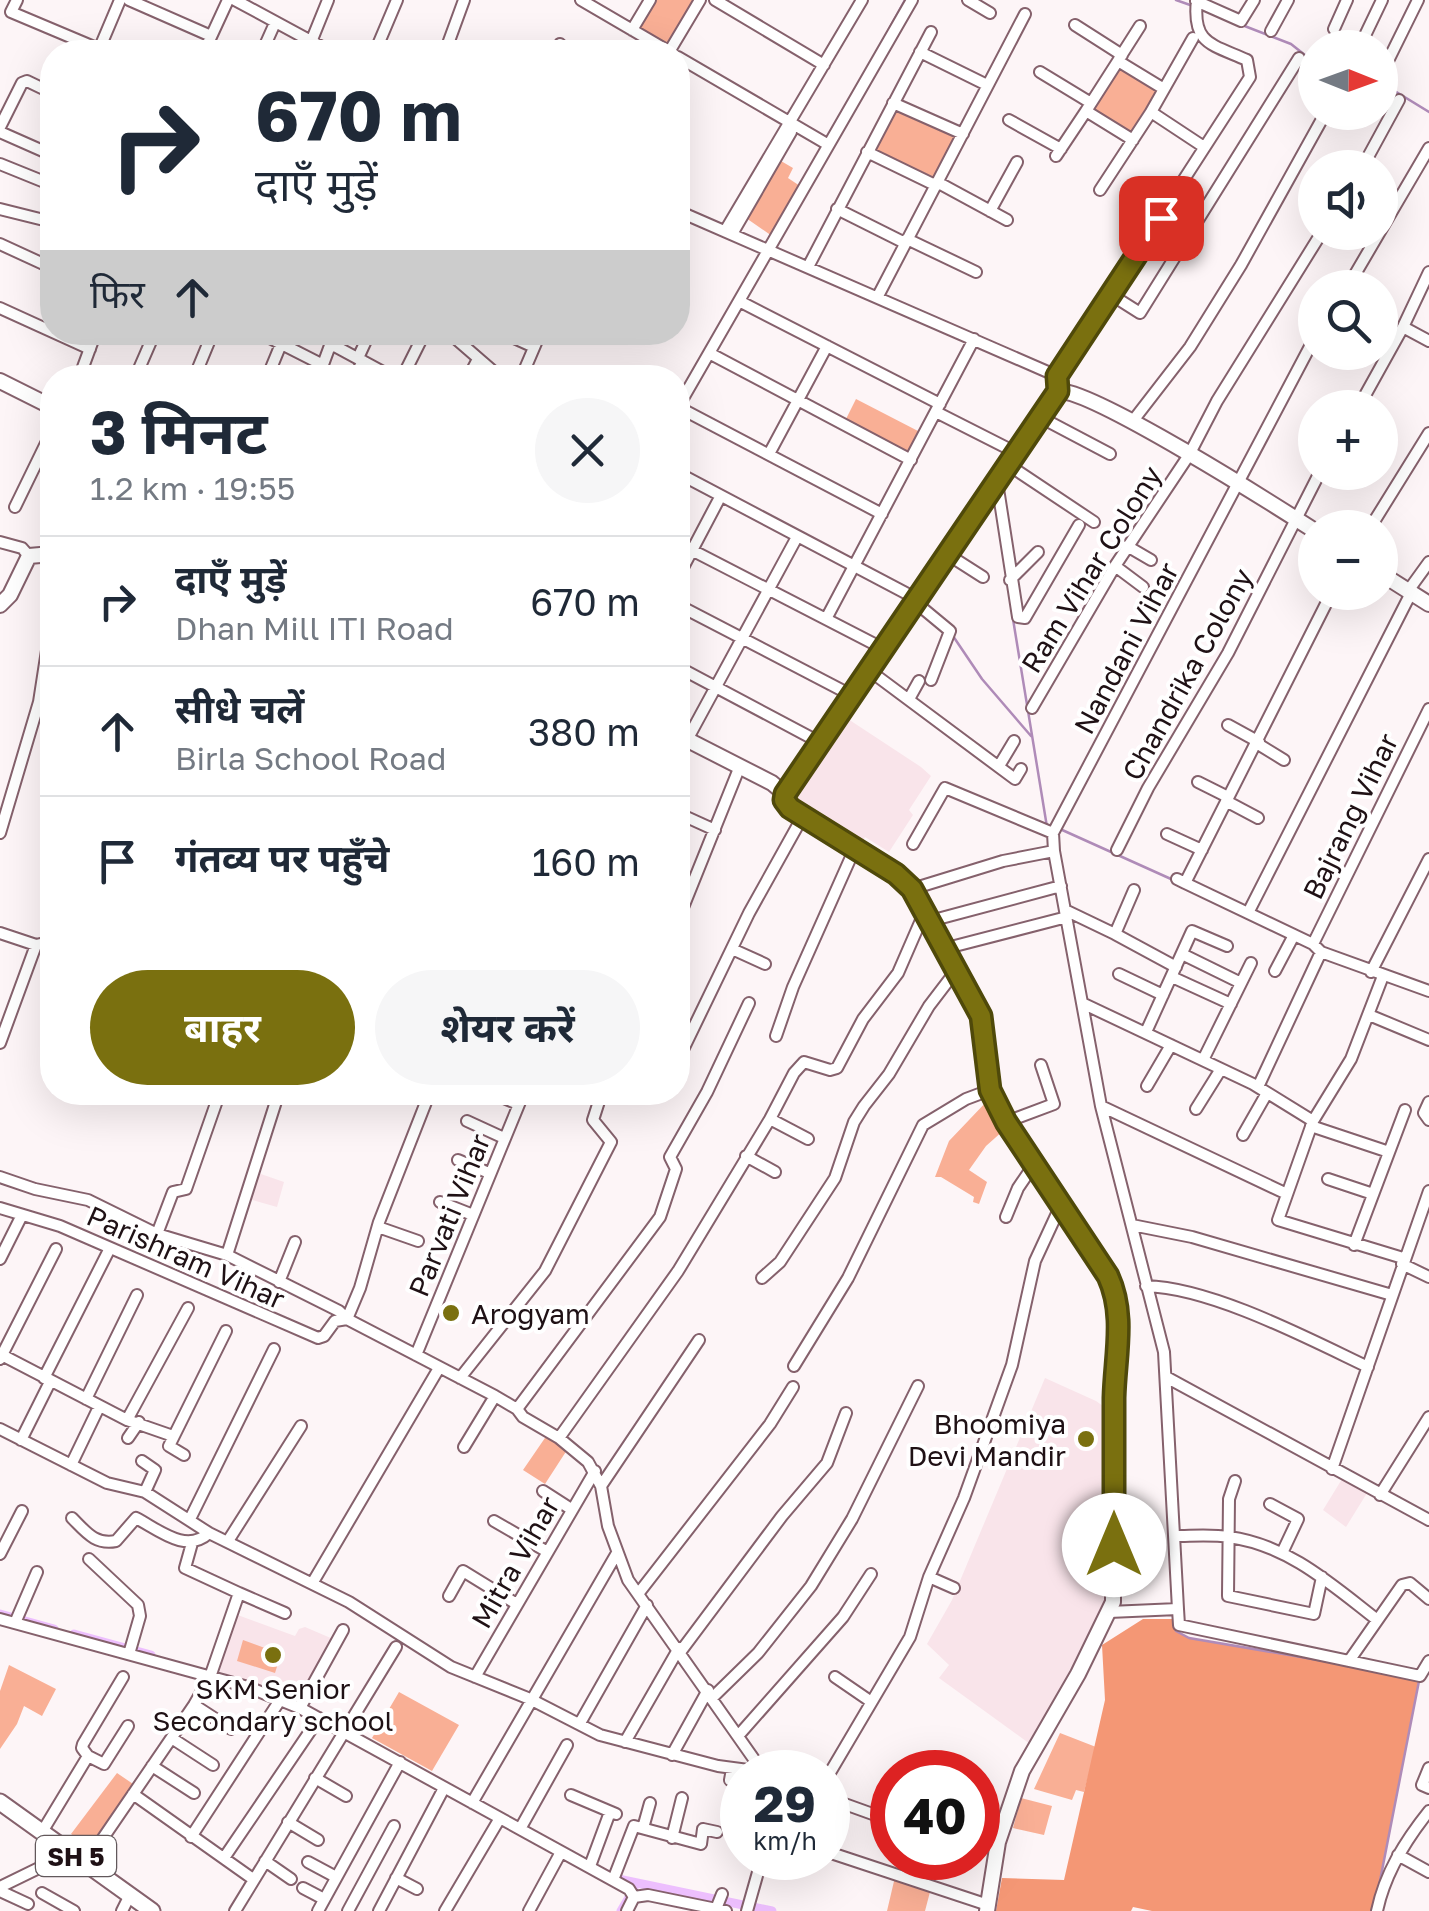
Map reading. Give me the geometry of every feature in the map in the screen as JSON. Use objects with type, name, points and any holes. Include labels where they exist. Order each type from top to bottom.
[{"type":"main road","name":"SH 5","points":[[0,1802],[152,1911]]},
{"type":"street","points":[[16,0],[11,12],[76,40]]},
{"type":"street","points":[[105,40],[120,0]]},
{"type":"street","points":[[130,0],[211,36]]},
{"type":"street","points":[[209,40],[232,0],[307,40]]},
{"type":"street","points":[[256,13],[262,0]]},
{"type":"street","points":[[312,40],[328,0]]},
{"type":"street","points":[[379,40],[397,0]]},
{"type":"street","points":[[449,40],[464,0]]},
{"type":"street","points":[[581,0],[649,40]]},
{"type":"street","points":[[632,30],[650,0]]},
{"type":"street","points":[[677,40],[700,0]]},
{"type":"street","points":[[715,0],[824,65]]},
{"type":"street","points":[[690,386],[912,0]]},
{"type":"street","points":[[968,0],[990,13]]},
{"type":"street","points":[[1000,1836],[1022,1771],[1078,1674],[1113,1602],[1114,1394],[1119,1311],[1108,1276],[1033,1166],[990,1090],[981,1016],[912,889],[896,874],[790,808],[784,800],[1011,458],[1110,294],[1250,76],[1247,60],[1207,42],[1199,34],[1196,4],[1241,21],[1254,0]]},
{"type":"street","points":[[1271,31],[1288,0]]},
{"type":"street","points":[[1334,28],[1347,0]]},
{"type":"street","points":[[1368,30],[1382,0]]},
{"type":"street","points":[[1398,41],[1418,0]]},
{"type":"street","points":[[728,233],[791,132],[790,124],[857,2]]},
{"type":"street","points":[[878,296],[1025,14]]},
{"type":"street","points":[[267,40],[275,23]]},
{"type":"street","points":[[1075,25],[1164,89]]},
{"type":"street","points":[[1009,120],[1058,152],[1140,26]]},
{"type":"street","points":[[808,267],[931,32]]},
{"type":"street","points":[[1100,190],[1151,112],[1192,38]]},
{"type":"street","points":[[920,52],[988,85]]},
{"type":"street","points":[[1110,294],[1140,313],[1298,60]]},
{"type":"street","points":[[690,64],[826,144]]},
{"type":"street","points":[[1040,72],[1133,140]]},
{"type":"street","points":[[40,87],[27,81],[22,83],[0,130],[40,149]]},
{"type":"street","points":[[1372,150],[1399,100]]},
{"type":"street","points":[[893,102],[963,134]]},
{"type":"street","points":[[1151,112],[1204,147]]},
{"type":"street","points":[[1132,422],[1190,348],[1316,130]]},
{"type":"street","points":[[1358,270],[1429,148]]},
{"type":"street","points":[[867,152],[1007,220]]},
{"type":"street","points":[[990,211],[1017,162]]},
{"type":"street","points":[[0,164],[40,180]]},
{"type":"street","points":[[0,209],[40,219]]},
{"type":"street","points":[[837,209],[976,272]]},
{"type":"street","points":[[690,216],[974,339],[1132,422],[1298,520]]},
{"type":"street","points":[[0,244],[40,262]]},
{"type":"street","name":"Ram Vihar Colony","points":[[1032,708],[1127,546],[1189,455],[1311,250]]},
{"type":"street","points":[[1368,390],[1426,286],[1429,272]]},
{"type":"street","points":[[739,301],[938,408],[1094,522]]},
{"type":"street","points":[[0,308],[40,326]]},
{"type":"street","points":[[1403,328],[1429,341]]},
{"type":"street","points":[[826,619],[974,339]]},
{"type":"street","points":[[81,345],[90,349]]},
{"type":"street","points":[[84,365],[91,345]]},
{"type":"street","points":[[283,345],[324,365],[331,345]]},
{"type":"street","points":[[342,345],[369,365]]},
{"type":"street","points":[[358,365],[365,345]]},
{"type":"street","points":[[462,345],[485,365]]},
{"type":"street","points":[[769,454],[827,346]]},
{"type":"street","points":[[709,353],[911,460]]},
{"type":"street","points":[[475,365],[478,359]]},
{"type":"street","name":"Nandani Vihar","points":[[1049,831],[1298,369]]},
{"type":"street","points":[[0,380],[40,402]]},
{"type":"street","points":[[690,413],[882,514]]},
{"type":"street","points":[[1038,416],[1110,454]]},
{"type":"street","points":[[1381,510],[1429,433]]},
{"type":"street","points":[[15,507],[40,456]]},
{"type":"street","points":[[690,479],[916,600],[950,631],[925,680],[909,698]]},
{"type":"street","points":[[996,481],[1018,617],[1025,618],[1079,525]]},
{"type":"street","points":[[690,555],[718,502]]},
{"type":"street","name":"Chandrika Colony","points":[[1117,850],[1298,520]]},
{"type":"street","points":[[690,726],[717,688],[797,537]]},
{"type":"street","points":[[0,542],[22,548],[29,556]]},
{"type":"street","points":[[1127,546],[1151,560]]},
{"type":"street","points":[[692,551],[884,649]]},
{"type":"street","points":[[1010,580],[1038,552]]},
{"type":"street","points":[[946,554],[984,577]]},
{"type":"street","points":[[29,556],[40,555]]},
{"type":"street","points":[[0,606],[10,595],[29,556]]},
{"type":"street","points":[[1248,913],[1410,592],[1429,562]]},
{"type":"street","points":[[1115,566],[1144,587]]},
{"type":"street","points":[[1398,584],[1429,604]]},
{"type":"street","points":[[1323,610],[1202,850],[1181,881],[1371,972],[1429,991]]},
{"type":"street","points":[[690,611],[853,696]]},
{"type":"street","points":[[870,671],[1015,779],[1021,768]]},
{"type":"street","points":[[690,673],[820,744]]},
{"type":"street","points":[[0,834],[40,696]]},
{"type":"street","name":"Bajrang Vihar","points":[[1243,1134],[1317,948],[1429,708]]},
{"type":"street","points":[[1228,724],[1284,760]]},
{"type":"street","points":[[690,741],[785,794]]},
{"type":"street","points":[[999,766],[1014,741]]},
{"type":"street","points":[[690,891],[740,766]]},
{"type":"street","points":[[1198,782],[1258,818]]},
{"type":"street","points":[[914,844],[946,788],[1049,831],[1101,1106],[1164,1352],[1179,1625],[1420,1676],[1429,1661]]},
{"type":"street","points":[[690,1035],[748,913],[803,816]]},
{"type":"street","points":[[690,819],[715,830]]},
{"type":"street","points":[[1167,834],[1202,850]]},
{"type":"street","points":[[776,1036],[793,987],[855,848]]},
{"type":"street","points":[[912,889],[1002,860],[1052,851]]},
{"type":"street","points":[[1371,972],[1429,859]]},
{"type":"street","points":[[927,916],[1059,886]]},
{"type":"street","points":[[1114,934],[1134,890]]},
{"type":"street","points":[[558,1438],[678,1271],[794,1073],[804,1062],[830,1070],[837,1068],[862,1018],[898,973],[927,916]]},
{"type":"street","points":[[946,948],[1065,916],[1114,934],[1231,1004]]},
{"type":"street","points":[[1146,1032],[1192,931],[1227,946]]},
{"type":"street","points":[[0,935],[40,945]]},
{"type":"street","points":[[1275,972],[1294,935]]},
{"type":"street","points":[[0,1043],[36,946]]},
{"type":"street","points":[[732,949],[764,964]]},
{"type":"street","points":[[1182,954],[1241,982]]},
{"type":"street","points":[[1203,1060],[1251,962]]},
{"type":"street","points":[[762,1278],[780,1262],[835,1178],[854,1122],[958,968]]},
{"type":"street","points":[[1119,974],[1163,995]]},
{"type":"street","points":[[1383,976],[1351,1059],[1312,1123],[1278,1220],[1402,1261],[1429,1277]]},
{"type":"street","points":[[518,1409],[660,1217],[676,1169],[670,1157],[707,1092],[749,1003]]},
{"type":"street","points":[[1082,1003],[1263,1090],[1312,1123],[1390,1152]]},
{"type":"street","points":[[1368,1016],[1429,1040]]},
{"type":"street","points":[[1147,1086],[1171,1045]]},
{"type":"street","points":[[1006,1122],[1054,1104],[1041,1065]]},
{"type":"street","points":[[1196,1109],[1221,1069]]},
{"type":"street","points":[[794,1366],[848,1278],[923,1126],[966,1099],[990,1090]]},
{"type":"street","points":[[1429,1102],[1424,1113],[1429,1120]]},
{"type":"street","points":[[157,1234],[174,1192],[186,1189],[215,1105]]},
{"type":"street","points":[[227,1255],[274,1105]]},
{"type":"street","points":[[346,1319],[425,1105]]},
{"type":"street","name":"Parvati Vihar","points":[[416,1355],[518,1105]]},
{"type":"street","points":[[460,1378],[535,1284],[560,1245],[611,1142],[593,1120],[598,1105]]},
{"type":"street","points":[[1101,1106],[1287,1194]]},
{"type":"street","points":[[1354,1244],[1405,1110]]},
{"type":"street","points":[[770,1118],[808,1139]]},
{"type":"street","points":[[467,1122],[504,1138]]},
{"type":"street","points":[[746,1156],[775,1172]]},
{"type":"street","points":[[458,1160],[489,1174]]},
{"type":"street","points":[[1006,1216],[1033,1166]]},
{"type":"street","points":[[0,1177],[88,1200],[157,1234],[227,1255],[496,1396],[577,1451],[595,1471],[617,1553],[638,1594],[748,1750]]},
{"type":"street","points":[[1328,1179],[1373,1194]]},
{"type":"street","points":[[1332,1469],[1429,1192]]},
{"type":"street","points":[[440,1202],[473,1216]]},
{"type":"street","points":[[842,1750],[910,1638],[929,1577],[964,1498],[1002,1393],[1035,1260],[1060,1207]]},
{"type":"street","name":"Parishram Vihar","points":[[0,1208],[60,1226],[318,1338],[336,1321],[346,1319]]},
{"type":"street","points":[[0,1259],[22,1215]]},
{"type":"street","points":[[1132,1225],[1192,1236],[1392,1295]]},
{"type":"street","points":[[378,1227],[418,1241]]},
{"type":"street","points":[[280,1282],[294,1242]]},
{"type":"street","points":[[56,1249],[1,1356],[99,1407],[173,1436]]},
{"type":"street","points":[[21,1440],[110,1250]]},
{"type":"street","points":[[1146,1286],[1164,1286],[1213,1300],[1368,1367]]},
{"type":"street","points":[[86,1400],[137,1295]]},
{"type":"street","points":[[128,1438],[188,1308]]},
{"type":"street","points":[[184,1455],[169,1446],[226,1331]]},
{"type":"street","points":[[601,1486],[698,1340]]},
{"type":"street","points":[[190,1519],[274,1349]]},
{"type":"street","points":[[313,1582],[439,1368]]},
{"type":"street","points":[[1166,1377],[1429,1520]]},
{"type":"street","points":[[672,1755],[711,1694],[758,1652],[819,1574],[852,1519],[918,1386]]},
{"type":"street","points":[[638,1594],[770,1424],[793,1387]]},
{"type":"street","points":[[464,1447],[496,1396]]},
{"type":"street","points":[[71,1465],[99,1407]]},
{"type":"street","points":[[625,1742],[680,1650],[827,1463],[846,1413]]},
{"type":"street","points":[[1380,1494],[1429,1418]]},
{"type":"street","points":[[228,1541],[301,1426]]},
{"type":"street","points":[[0,1428],[107,1483],[145,1492],[209,1533],[349,1602],[451,1667],[530,1699],[600,1736],[720,1765]]},
{"type":"street","points":[[142,1461],[155,1470],[145,1492]]},
{"type":"street","name":"Mitra Vihar","points":[[474,1677],[595,1471]]},
{"type":"street","points":[[1236,1481],[1229,1499],[1228,1596],[1314,1614],[1322,1577]]},
{"type":"street","points":[[543,1491],[571,1509]]},
{"type":"street","points":[[1270,1504],[1298,1519],[1282,1553]]},
{"type":"street","points":[[0,1554],[22,1511]]},
{"type":"street","points":[[72,1518],[95,1540],[116,1541],[136,1518],[164,1534],[192,1543],[200,1542],[209,1533]]},
{"type":"street","points":[[494,1520],[546,1551]]},
{"type":"street","points":[[1174,1536],[1228,1536],[1282,1553],[1310,1567],[1376,1619]]},
{"type":"street","points":[[192,1543],[185,1568],[285,1613]]},
{"type":"street","points":[[473,1800],[617,1553]]},
{"type":"street","points":[[88,1559],[136,1600],[140,1616],[129,1651]]},
{"type":"street","points":[[16,1620],[37,1572]]},
{"type":"street","points":[[450,1596],[463,1572],[515,1604]]},
{"type":"street","points":[[738,1736],[843,1617],[871,1574]]},
{"type":"street","points":[[929,1577],[954,1588]]},
{"type":"street","points":[[1348,1661],[1406,1582],[1429,1599]]},
{"type":"street","points":[[86,1863],[194,1706],[211,1674],[239,1593]]},
{"type":"street","points":[[580,1723],[646,1605]]},
{"type":"street","points":[[1108,1612],[1178,1609]]},
{"type":"street","points":[[0,1618],[211,1674],[301,1705],[444,1788],[522,1826],[561,1852],[591,1864],[632,1892],[720,1903]]},
{"type":"street","points":[[301,1705],[343,1630]]},
{"type":"street","points":[[235,1911],[396,1648]]},
{"type":"street","points":[[123,1677],[82,1748],[104,1764],[128,1726]]},
{"type":"street","points":[[835,1677],[870,1700]]},
{"type":"street","points":[[191,1837],[280,1700]]},
{"type":"street","points":[[194,1706],[231,1729]]},
{"type":"street","points":[[224,1858],[318,1718]]},
{"type":"street","points":[[173,1738],[213,1765]]},
{"type":"street","points":[[522,1826],[567,1745]]},
{"type":"street","points":[[42,1832],[88,1756]]},
{"type":"street","points":[[318,1911],[400,1762]]},
{"type":"street","points":[[152,1766],[194,1793]]},
{"type":"street","points":[[1429,1768],[1422,1785],[1429,1788]]},
{"type":"street","points":[[315,1778],[346,1796]]},
{"type":"street","points":[[379,1911],[444,1788]]},
{"type":"street","points":[[133,1794],[253,1879]]},
{"type":"street","points":[[571,1795],[613,1813],[591,1864]]},
{"type":"street","points":[[672,1838],[682,1798]]},
{"type":"street","points":[[643,1828],[650,1803]]},
{"type":"street","points":[[1379,1910],[1382,1887],[1398,1855],[1429,1811]]},
{"type":"street","points":[[446,1911],[500,1818]]},
{"type":"street","points":[[288,1822],[318,1840]]},
{"type":"street","points":[[348,1911],[394,1826]]},
{"type":"street","points":[[615,1878],[634,1826],[700,1844],[704,1830],[716,1832]]},
{"type":"street","points":[[362,1830],[386,1843]]},
{"type":"street","points":[[0,1889],[42,1867],[57,1842]]},
{"type":"street","points":[[532,1910],[561,1852]]},
{"type":"street","points":[[1398,1855],[1429,1872]]},
{"type":"street","points":[[850,1860],[988,1908],[992,1880]]},
{"type":"street","points":[[265,1861],[290,1878]]},
{"type":"street","points":[[308,1862],[336,1877]]},
{"type":"street","points":[[396,1878],[417,1888]]},
{"type":"street","points":[[748,1907],[756,1880]]},
{"type":"street","points":[[303,1888],[324,1899]]},
{"type":"street","points":[[0,1889],[28,1904]]},
{"type":"street","points":[[628,1911],[632,1892]]},
{"type":"street","points":[[42,1893],[74,1911]]},
{"type":"street","points":[[122,1911],[130,1895]]},
{"type":"shaded area","points":[[655,0],[695,0],[672,40],[660,40],[639,29]]},
{"type":"shaded area","points":[[1119,67],[1157,91],[1132,132],[1094,109]]},
{"type":"shaded area","points":[[896,110],[955,136],[934,177],[876,151]]},
{"type":"shaded area","points":[[781,161],[793,168],[788,178],[800,186],[772,236],[746,218]]},
{"type":"shaded area","points":[[856,399],[918,431],[907,453],[845,421]]},
{"type":"shaded area","points":[[848,719],[931,776],[909,810],[913,815],[889,852],[789,798]]},
{"type":"shaded area","points":[[989,1099],[1004,1130],[986,1146],[969,1170],[987,1182],[979,1204],[973,1202],[974,1197],[935,1177],[949,1141]]},
{"type":"shaded area","points":[[258,1173],[284,1182],[277,1207],[249,1199]]},
{"type":"shaded area","points":[[1045,1378],[1110,1411],[1106,1603],[1030,1744],[939,1678],[949,1665],[927,1644],[952,1600]]},
{"type":"shaded area","points":[[547,1435],[567,1450],[545,1484],[523,1470]]},
{"type":"shaded area","points":[[1342,1479],[1367,1493],[1346,1527],[1323,1510]]},
{"type":"shaded area","name":"SKM Senior Secondary school","points":[[235,1614],[295,1636],[305,1627],[333,1639],[300,1700],[215,1670]]},
{"type":"shaded area","points":[[1143,1619],[1174,1619],[1176,1631],[1189,1638],[1419,1681],[1374,1911],[1152,1911],[1133,1907],[1131,1911],[996,1911],[1002,1878],[1064,1880],[1105,1700],[1102,1645]]},
{"type":"shaded area","points":[[243,1640],[281,1654],[275,1673],[237,1661]]},
{"type":"shaded area","points":[[9,1665],[56,1689],[42,1716],[24,1706],[0,1749],[0,1691]]},
{"type":"shaded area","points":[[399,1692],[459,1725],[432,1771],[372,1738]]},
{"type":"shaded area","points":[[1060,1733],[1096,1747],[1084,1792],[1076,1790],[1072,1800],[1034,1789]]},
{"type":"shaded area","points":[[117,1773],[136,1786],[91,1848],[71,1834]]},
{"type":"shaded area","points":[[1021,1798],[1052,1806],[1044,1835],[1013,1828]]},
{"type":"shaded area","points":[[894,1880],[931,1888],[925,1911],[887,1911]]},
{"type":"waterway","points":[[889,29],[905,0]]},
{"type":"waterway","points":[[1176,0],[1193,6]]},
{"type":"waterway","points":[[1242,25],[1298,50]]},
{"type":"waterway","points":[[1398,93],[1429,112]]},
{"type":"waterway","points":[[1012,613],[1047,827]]},
{"type":"waterway","points":[[953,636],[982,679],[1031,736]]},
{"type":"waterway","points":[[1060,829],[1171,879]]},
{"type":"waterway","points":[[0,1614],[54,1629]]},
{"type":"waterway","points":[[1175,1627],[1189,1638],[1330,1662]]},
{"type":"waterway","points":[[74,1634],[151,1655]]},
{"type":"waterway","points":[[1378,1891],[1419,1681],[1392,1675]]},
{"type":"waterway","points":[[618,1879],[772,1911]]},
{"type":"waterway","points":[[621,1911],[634,1889]]},
{"type":"place","name":"Arogyam","points":[[451,1313]]},
{"type":"place","name":"Bhoomiya Devi Mandir","points":[[1086,1439]]},
{"type":"place","name":"SKM Senior Secondary school","points":[[273,1655]]},
{"type":"route","points":[[1114,1545],[1114,1394],[1119,1321],[1116,1294],[1108,1276],[1014,1137],[992,1095],[981,1016],[912,889],[896,874],[790,808],[784,800],[1058,391],[1057,376],[1161,218]]}]
